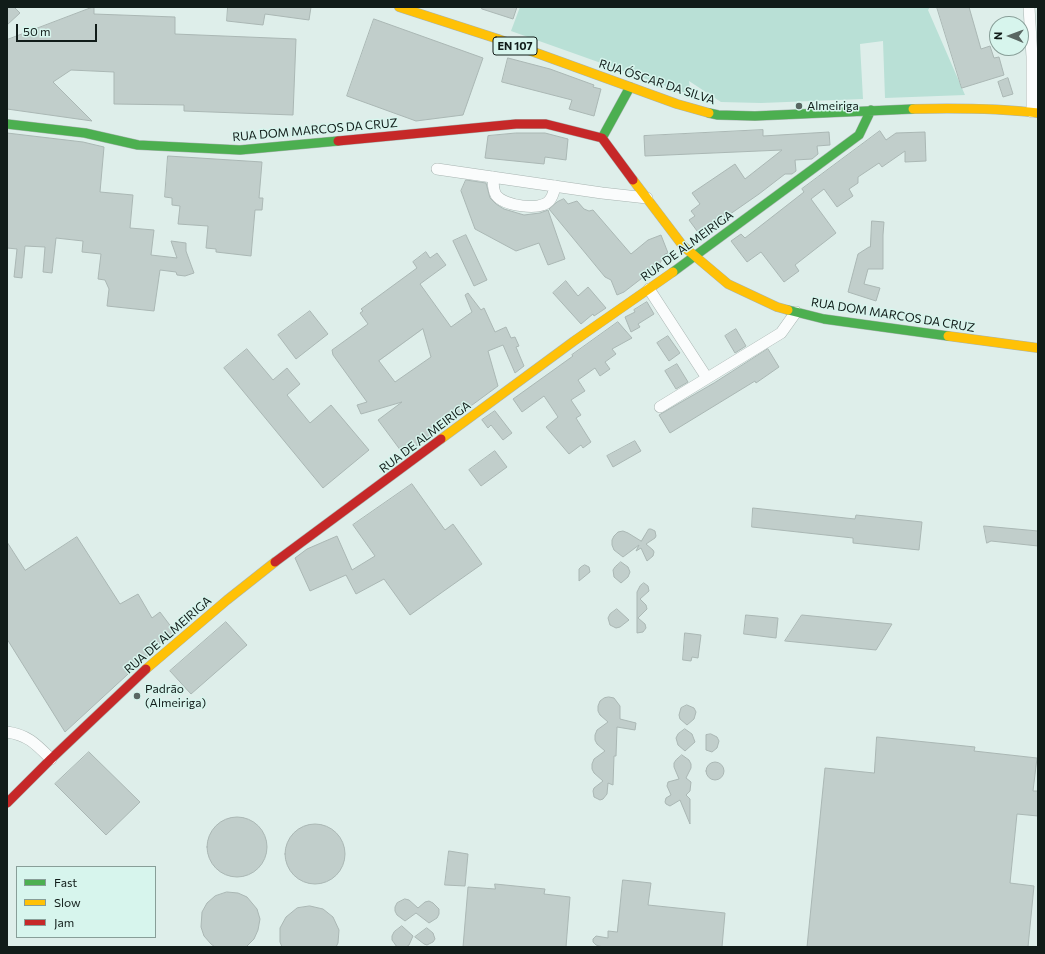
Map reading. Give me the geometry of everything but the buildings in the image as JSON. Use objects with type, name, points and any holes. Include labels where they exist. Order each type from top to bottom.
[{"type":"street","name":"RUA ÓSCAR DA SILVA","points":[[399,7],[498,39],[677,104],[718,115],[755,116],[871,110],[968,108],[1001,109],[1035,113]]},
{"type":"street","points":[[1029,7],[1035,113]]},
{"type":"street","points":[[602,138],[630,87]]},
{"type":"street","name":"RUA DE ALMEIRIGA","points":[[7,803],[51,759],[159,657],[227,600],[304,540],[574,340],[695,257],[859,135],[871,110]]},
{"type":"street","name":"RUA DOM MARCOS DA CRUZ","points":[[7,124],[85,133],[138,145],[240,150],[516,124],[546,124],[602,138],[683,246],[728,284],[777,307],[824,319],[1038,348]]},
{"type":"street","points":[[437,169],[647,198]]},
{"type":"street","points":[[493,176],[494,191],[497,197],[505,202],[528,206],[546,204],[550,200],[555,186]]},
{"type":"street","points":[[649,289],[707,378]]},
{"type":"street","points":[[660,407],[781,333],[796,312]]},
{"type":"street","points":[[7,732],[19,734],[33,741],[51,759]]},
{"type":"green space","points":[[520,7],[930,7],[928,10],[965,95],[885,98],[883,41],[860,44],[863,99],[761,103],[721,102],[689,81],[691,95],[511,31]]},
{"type":"traffic: fast","points":[[602,138],[630,87]]},
{"type":"traffic: fast","points":[[709,113],[718,115],[755,116],[913,109]]},
{"type":"traffic: fast","points":[[673,272],[859,135],[871,110]]},
{"type":"traffic: fast","points":[[7,124],[85,133],[138,145],[240,150],[338,141]]},
{"type":"traffic: fast","points":[[788,310],[824,319],[948,336]]},
{"type":"traffic: slow","points":[[399,7],[498,39],[677,104],[709,113]]},
{"type":"traffic: slow","points":[[913,109],[945,108],[1006,110],[1038,113]]},
{"type":"traffic: slow","points":[[633,180],[683,246],[728,284],[777,307],[788,310]]},
{"type":"traffic: slow","points":[[441,439],[574,341],[673,272]]},
{"type":"traffic: slow","points":[[948,336],[1038,348]]},
{"type":"traffic: slow","points":[[146,669],[227,600],[275,562]]},
{"type":"traffic: jam","points":[[338,141],[516,124],[546,124],[602,138],[633,180]]},
{"type":"traffic: jam","points":[[275,562],[441,439]]},
{"type":"traffic: jam","points":[[7,803],[146,669]]},
{"type":"place","name":"Almeiriga","points":[[799,106]]},
{"type":"place","name":"Padrão (Almeiriga)","points":[[137,696]]}]
